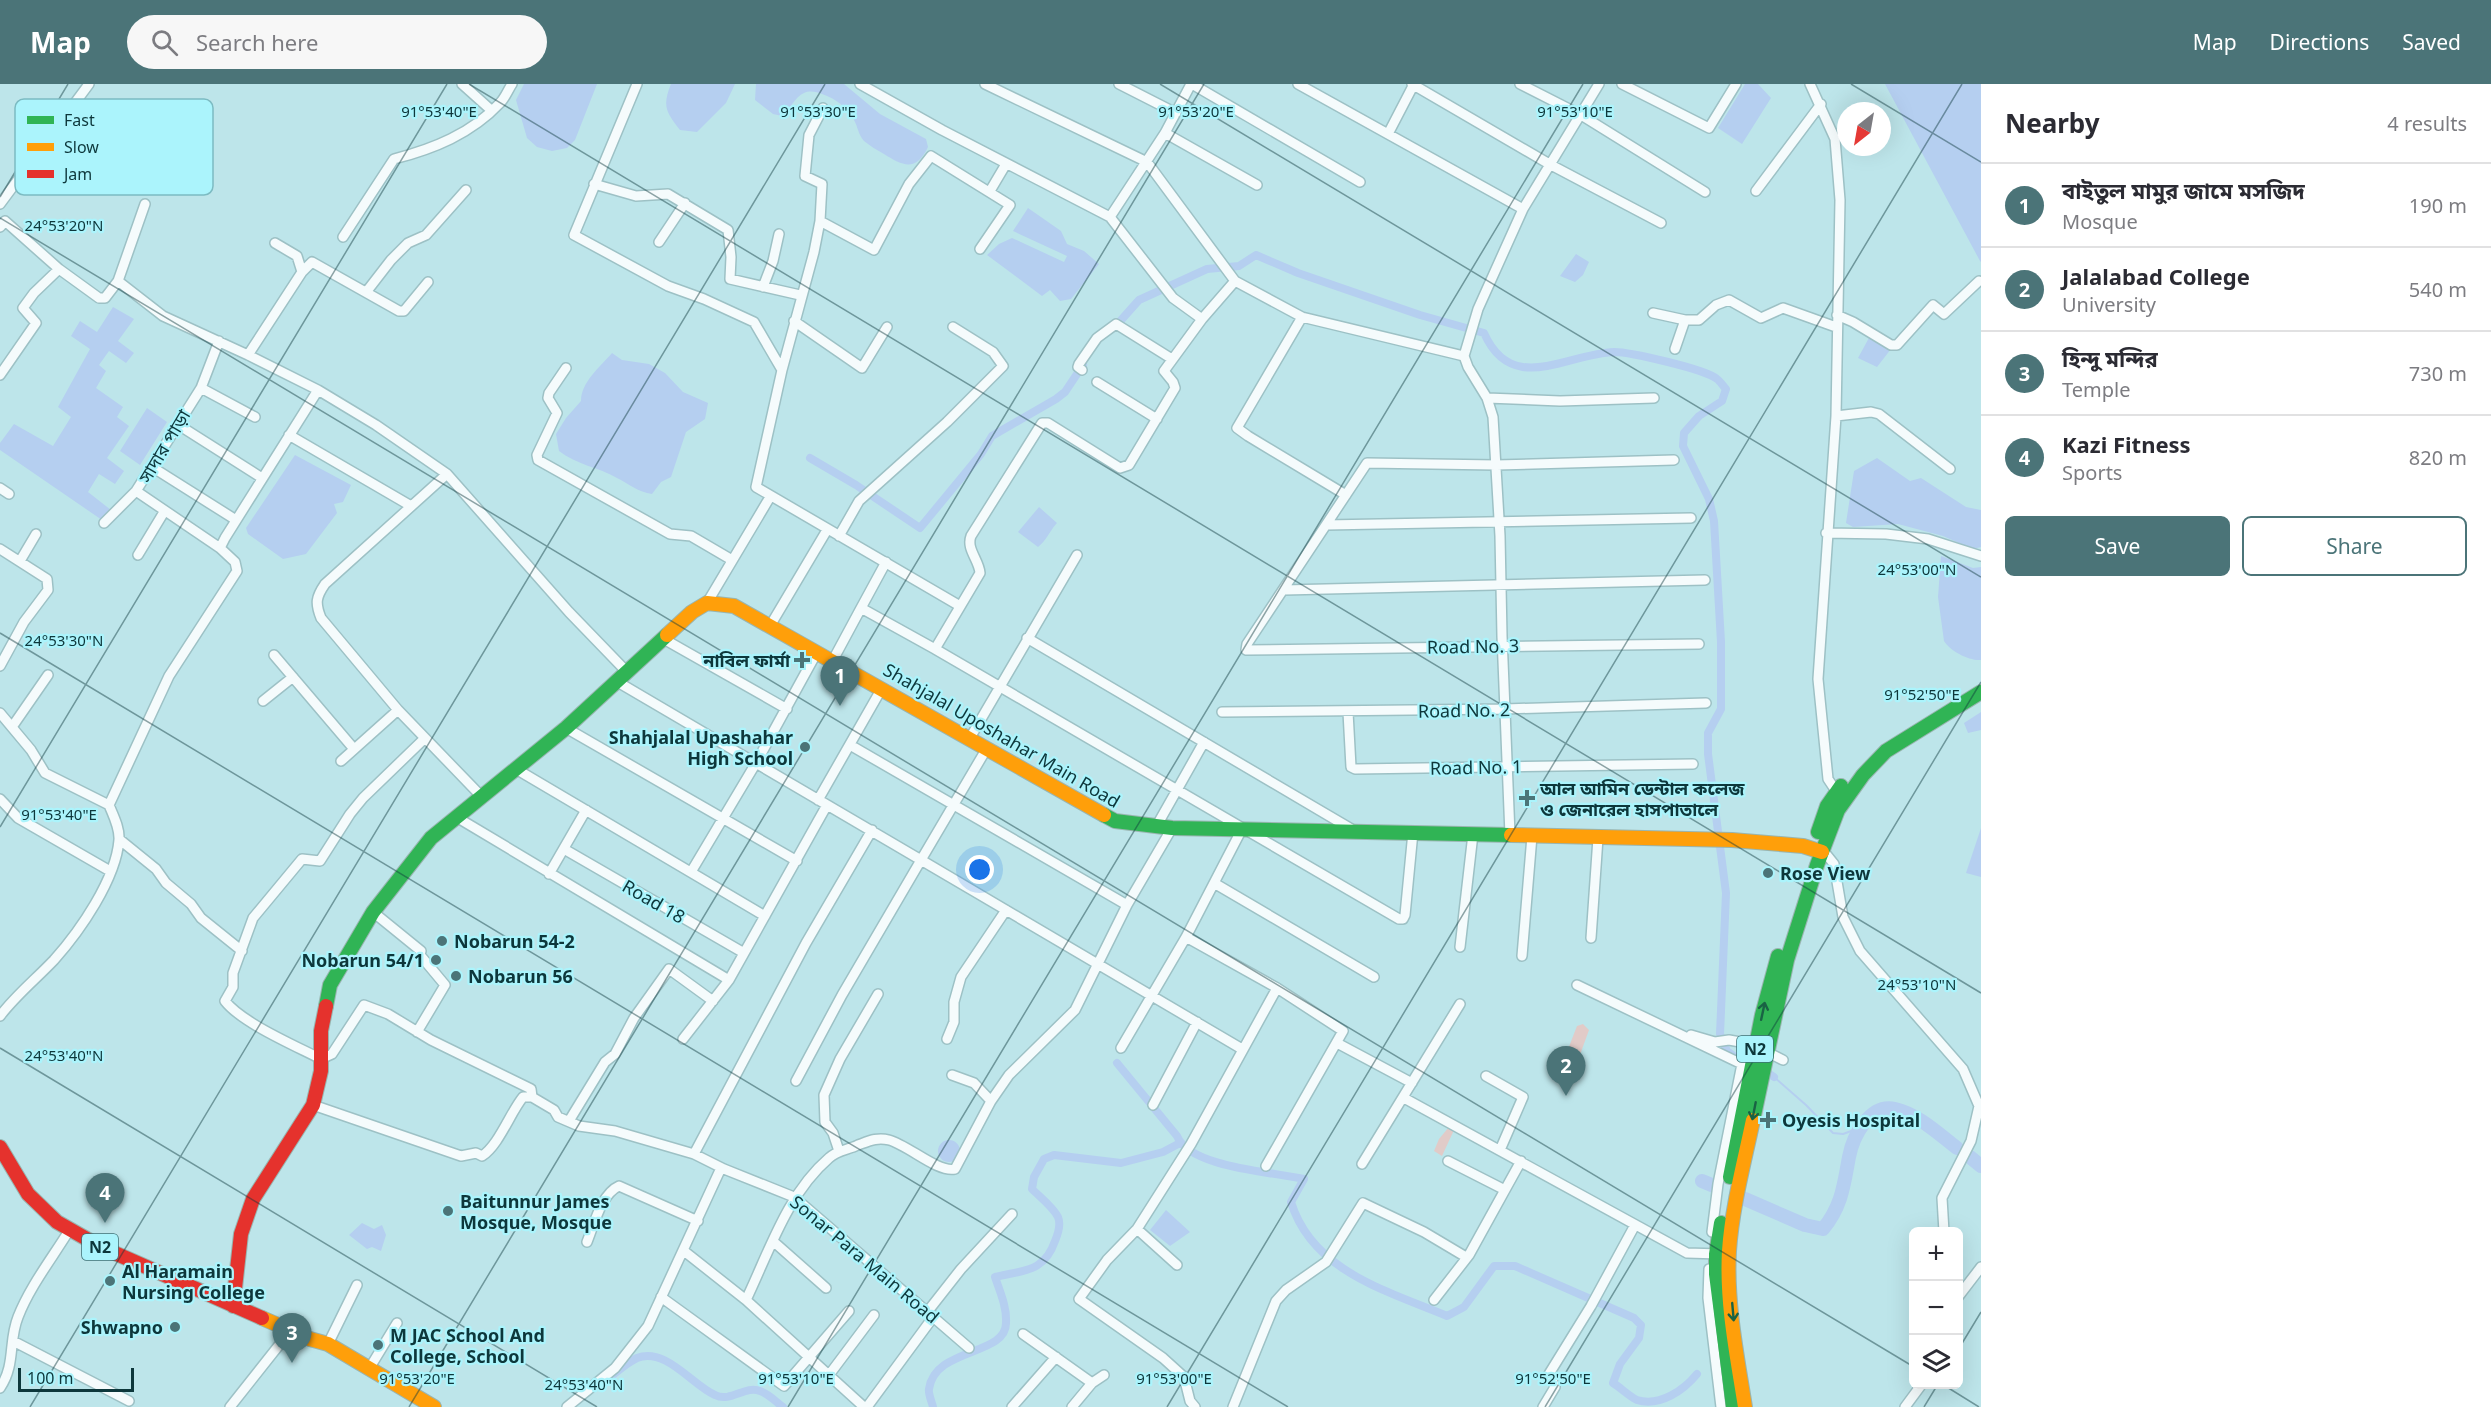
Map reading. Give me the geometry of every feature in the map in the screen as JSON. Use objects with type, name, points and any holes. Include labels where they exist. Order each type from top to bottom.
[{"type":"main road","points":[[233,1306],[241,1234],[253,1199],[313,1106],[321,1071],[321,1031],[330,985],[373,912],[431,838],[566,728],[662,638],[692,612],[707,603]]},
{"type":"main road","name":"Shahjalal Uposhahar Main Road","points":[[707,603],[734,606],[833,660],[1115,822],[1172,828],[1732,840],[1803,846],[1817,850]]},
{"type":"main road","name":"N2","points":[[1732,1407],[1716,1274],[1746,1066],[1768,988],[1817,850],[1840,795],[1886,751],[1981,692]]},
{"type":"main road","name":"N2","points":[[1745,1407],[1718,1254],[1757,1096],[1787,960],[1817,850]]},
{"type":"main road","name":"N2","points":[[0,1147],[28,1194],[57,1222],[101,1247],[310,1339],[328,1344],[434,1407]]},
{"type":"street","points":[[78,99],[89,84]]},
{"type":"street","points":[[462,84],[492,110]]},
{"type":"street","points":[[343,237],[394,159],[427,150],[459,135],[501,103],[512,84]]},
{"type":"street","points":[[637,84],[574,235],[668,286],[704,299],[754,322],[782,370]]},
{"type":"street","points":[[860,84],[1006,164],[1110,217],[1173,298],[1202,319]]},
{"type":"street","points":[[985,84],[1148,162],[1234,281],[1302,317],[1464,356]]},
{"type":"street","points":[[1119,84],[1176,113]]},
{"type":"street","points":[[1110,217],[1148,162],[1191,84],[1360,182]]},
{"type":"street","points":[[1298,84],[1523,209]]},
{"type":"street","points":[[1388,134],[1413,84],[1551,165],[1661,224]]},
{"type":"street","points":[[1520,84],[1581,115],[1705,192]]},
{"type":"street","points":[[1510,835],[1502,645],[1500,523],[1493,417],[1487,398],[1464,356],[1467,341],[1523,209],[1599,84]]},
{"type":"street","points":[[1622,84],[1709,128],[1736,84]]},
{"type":"street","points":[[1810,84],[1835,139],[1840,200],[1836,416],[1826,533],[1818,679],[1828,779],[1840,795]]},
{"type":"street","points":[[1756,191],[1821,104]]},
{"type":"street","points":[[823,108],[808,135],[805,176],[822,184],[820,220],[814,252],[800,295],[782,370],[756,487],[960,606]]},
{"type":"street","points":[[1165,133],[1257,185]]},
{"type":"street","points":[[820,220],[874,250],[909,184],[931,156],[1010,205],[980,249]]},
{"type":"street","points":[[990,191],[1006,164]]},
{"type":"street","points":[[0,204],[15,184]]},
{"type":"street","points":[[594,184],[636,196],[668,194],[728,230],[731,257],[730,279],[800,295]]},
{"type":"street","points":[[367,291],[391,260],[408,243],[426,235],[466,190]]},
{"type":"street","points":[[659,242],[684,203]]},
{"type":"street","points":[[2,221],[59,269],[99,298],[105,298],[118,281],[145,204]]},
{"type":"street","points":[[764,286],[779,234]]},
{"type":"street","points":[[275,243],[297,256],[303,272]]},
{"type":"street","points":[[248,354],[312,262],[402,312],[428,282]]},
{"type":"street","points":[[0,375],[36,323],[23,308],[34,293],[59,269]]},
{"type":"street","points":[[118,281],[163,316],[248,354],[318,390],[376,425],[447,474],[621,676],[756,763],[1242,1049]]},
{"type":"street","points":[[935,649],[980,573],[970,547],[971,536],[1042,423],[1048,423],[1120,468],[1125,468],[1129,465],[1175,388],[1164,371],[1202,319],[1234,281]]},
{"type":"street","points":[[1837,315],[1891,345],[1897,345],[1934,304],[1944,314],[1979,281]]},
{"type":"street","points":[[1653,313],[1685,320],[1700,320],[1716,304],[1722,300],[1729,300],[1761,318],[1783,308],[1836,327]]},
{"type":"street","points":[[1302,317],[1237,428],[1346,495]]},
{"type":"street","points":[[1675,349],[1685,320]]},
{"type":"street","points":[[794,321],[862,368],[887,327]]},
{"type":"street","points":[[1080,368],[1097,338],[1118,325],[1172,359]]},
{"type":"street","points":[[839,536],[859,501],[947,422],[1003,366],[993,352],[953,327]]},
{"type":"street","name":"সাদার পাড়া","points":[[109,805],[170,676],[237,571],[235,562],[219,549],[136,491],[201,388],[219,341]]},
{"type":"street","points":[[566,368],[549,393],[548,398],[557,413],[537,455],[538,459],[543,464],[670,534],[691,536],[732,560]]},
{"type":"street","points":[[1097,382],[1157,419]]},
{"type":"street","points":[[201,388],[255,417]]},
{"type":"street","points":[[219,549],[318,390]]},
{"type":"street","points":[[1487,398],[1560,401],[1654,398]]},
{"type":"street","points":[[1836,416],[1871,412],[1879,414],[1950,469]]},
{"type":"street","points":[[177,424],[262,478]]},
{"type":"street","points":[[289,435],[411,506]]},
{"type":"street","points":[[1284,590],[1367,463],[1496,465],[1674,460]]},
{"type":"street","points":[[152,467],[236,520]]},
{"type":"street","points":[[447,474],[325,584],[316,596],[321,618],[424,739],[482,797]]},
{"type":"street","points":[[0,488],[9,494]]},
{"type":"street","points":[[104,523],[136,491]]},
{"type":"street","points":[[707,603],[770,497]]},
{"type":"street","points":[[138,555],[164,512]]},
{"type":"street","points":[[1326,525],[1691,518]]},
{"type":"street","points":[[770,626],[827,530]]},
{"type":"street","points":[[1826,533],[1886,534],[1928,539],[1981,556]]},
{"type":"street","points":[[20,561],[36,534]]},
{"type":"street","points":[[0,549],[47,579],[48,590],[24,622],[0,666]]},
{"type":"street","points":[[970,738],[1077,555]]},
{"type":"street","points":[[833,660],[886,562]]},
{"type":"street","points":[[1284,590],[1705,580]]},
{"type":"street","name":"Road No. 3","points":[[1284,590],[1247,644],[1246,650],[1699,644]]},
{"type":"street","points":[[861,608],[1399,919],[1403,919],[1405,915],[1413,832]]},
{"type":"street","points":[[662,638],[787,709]]},
{"type":"street","points":[[1027,638],[1355,831]]},
{"type":"street","points":[[691,872],[787,709],[817,652]]},
{"type":"street","points":[[274,655],[354,749]]},
{"type":"street","points":[[12,727],[48,675]]},
{"type":"street","points":[[263,701],[293,677]]},
{"type":"street","points":[[683,1039],[729,980],[797,861],[850,745],[882,688]]},
{"type":"street","name":"Road No. 2","points":[[1222,712],[1348,712],[1706,703]]},
{"type":"street","points":[[340,761],[398,710]]},
{"type":"street","name":"Road No. 1","points":[[1348,712],[1351,767],[1355,770],[1693,765]]},
{"type":"street","points":[[0,713],[31,750],[45,773],[109,805],[116,822],[119,839],[105,890],[54,959],[15,997],[0,1016]]},
{"type":"street","points":[[566,728],[797,861]]},
{"type":"street","points":[[321,1059],[254,1023],[225,1001],[233,987],[233,973],[254,918],[302,859],[320,861],[363,798],[424,739]]},
{"type":"street","points":[[1156,827],[1204,742]]},
{"type":"street","points":[[850,745],[1127,905]]},
{"type":"street","points":[[796,1081],[842,995],[987,748]]},
{"type":"street","points":[[516,769],[765,916]]},
{"type":"street","points":[[0,799],[11,812],[32,827],[110,871]]},
{"type":"street","points":[[549,874],[586,810]]},
{"type":"street","points":[[458,818],[729,980]]},
{"type":"street","points":[[747,1300],[794,1197],[828,1158],[839,1151],[874,1138],[887,1140],[908,1147],[942,1168],[955,1169],[991,1101],[1009,1075],[1075,1010],[1096,963],[1172,828]]},
{"type":"street","points":[[1120,1048],[1186,937],[1242,829]]},
{"type":"street","points":[[694,1154],[806,943],[872,830]]},
{"type":"street","points":[[1460,946],[1473,834]]},
{"type":"street","points":[[1522,956],[1532,836]]},
{"type":"street","points":[[1591,938],[1598,838]]},
{"type":"street","points":[[119,839],[156,869],[166,884],[191,904],[201,918],[242,951]]},
{"type":"street","name":"Road 18","points":[[564,849],[744,953]]},
{"type":"street","points":[[1817,850],[1826,854],[1834,864],[1843,917],[1860,951],[1963,1069],[1979,1106],[1971,1142],[1942,1198],[1944,1227]]},
{"type":"street","points":[[1214,883],[1374,977]]},
{"type":"street","points":[[947,1039],[954,1022],[954,1002],[961,977],[1006,910]]},
{"type":"street","points":[[373,912],[421,951],[420,956],[445,985],[417,1032]]},
{"type":"street","points":[[1186,937],[1277,988],[1342,1029],[1343,1033],[1266,1166]]},
{"type":"street","points":[[569,1121],[605,1062],[615,1054],[634,1018],[669,969],[713,1001]]},
{"type":"street","points":[[1577,985],[1746,1066]]},
{"type":"street","points":[[1196,1407],[1190,1401],[1184,1377],[1163,1358],[1079,1299],[1107,1260],[1137,1229],[1185,1154],[1277,988]]},
{"type":"street","points":[[839,1151],[833,1133],[825,1122],[824,1095],[840,1059],[878,994]]},
{"type":"street","points":[[1362,1164],[1460,1004]]},
{"type":"street","name":"Sonar Para Main Road","points":[[321,1059],[332,1054],[364,1005],[388,1014],[417,1032],[531,1089],[532,1097],[554,1110],[558,1117],[579,1126],[615,1131],[694,1154],[721,1168],[794,1197],[969,1348]]},
{"type":"street","points":[[1636,1014],[1646,1015],[1677,1031],[1715,1042],[1729,1040],[1746,1043]]},
{"type":"street","points":[[1153,1105],[1197,1023]]},
{"type":"street","points":[[1336,1042],[1412,1083]]},
{"type":"street","points":[[1773,1055],[1783,1059]]},
{"type":"street","points":[[952,1074],[974,1083],[991,1101]]},
{"type":"street","points":[[1485,1076],[1523,1097],[1500,1150]]},
{"type":"street","points":[[313,1106],[461,1156],[476,1153],[482,1156],[505,1126],[515,1106],[523,1097],[532,1097]]},
{"type":"street","points":[[1404,1098],[1687,1253],[1718,1254],[1708,1299],[1718,1363],[1721,1407]]},
{"type":"street","points":[[1448,1161],[1505,1190]]},
{"type":"street","points":[[1434,1300],[1466,1257],[1521,1161]]},
{"type":"street","points":[[567,1407],[615,1368],[648,1326],[721,1168]]},
{"type":"street","points":[[587,1242],[605,1198],[619,1186],[698,1221]]},
{"type":"street","points":[[1233,1407],[1276,1301],[1286,1290],[1326,1262],[1364,1203],[1442,1242],[1466,1257]]},
{"type":"street","points":[[684,1251],[747,1300],[866,1407],[961,1269],[1012,1214]]},
{"type":"street","points":[[1543,1407],[1555,1387],[1549,1374],[1591,1306],[1635,1225]]},
{"type":"street","points":[[0,1388],[7,1378],[12,1360],[18,1317],[70,1229]]},
{"type":"street","points":[[1137,1229],[1177,1265]]},
{"type":"street","points":[[774,1242],[826,1287]]},
{"type":"street","points":[[1963,1292],[1981,1267]]},
{"type":"street","points":[[328,1344],[357,1285]]},
{"type":"street","points":[[661,1297],[782,1386],[849,1311]]},
{"type":"street","points":[[830,1375],[874,1315]]},
{"type":"street","points":[[369,1369],[397,1323]]},
{"type":"street","points":[[230,1407],[291,1330]]},
{"type":"street","points":[[1023,1334],[1092,1383]]},
{"type":"street","points":[[13,1341],[129,1401]]},
{"type":"street","points":[[1012,1407],[1056,1357]]},
{"type":"street","points":[[1072,1407],[1092,1383],[1104,1375]]},
{"type":"street","points":[[1905,1407],[1919,1389]]},
{"type":"shaded area","points":[[1583,1024],[1589,1030],[1577,1063],[1565,1057],[1577,1026]]},
{"type":"shaded area","points":[[1449,1127],[1454,1130],[1442,1156],[1434,1151],[1439,1139]]},
{"type":"water","points":[[524,84],[597,84],[575,140],[567,148],[552,151],[537,147],[527,138],[516,100]]},
{"type":"water","points":[[671,84],[735,84],[726,103],[697,132],[680,130],[671,118],[666,103]]},
{"type":"water","points":[[756,84],[844,84],[880,114],[926,139],[928,147],[919,160],[903,164],[864,141],[851,115],[832,98],[816,92],[806,92],[798,97],[782,116],[773,114],[755,100]]},
{"type":"water","points":[[1745,84],[1758,84],[1771,98],[1742,144],[1718,128]]},
{"type":"water","points":[[1885,84],[1981,84],[1981,262],[1980,261]]},
{"type":"water","points":[[1028,208],[1061,231],[1067,244],[1084,251],[1099,264],[1071,299],[1060,301],[1050,290],[1042,296],[987,255],[999,244],[1012,238],[1064,262],[1067,256],[1013,231]]},
{"type":"water","points":[[1576,254],[1589,262],[1583,275],[1575,282],[1560,276]]},
{"type":"water","points":[[113,307],[134,319],[118,341],[134,353],[126,363],[109,351],[99,365],[106,371],[96,388],[123,407],[117,417],[129,426],[107,458],[124,471],[115,484],[99,474],[88,492],[111,510],[102,520],[0,450],[0,443],[14,424],[53,446],[71,417],[58,407],[90,349],[71,336],[80,321],[97,332]]},
{"type":"water","points":[[1870,336],[1891,349],[1877,367],[1858,358]]},
{"type":"water","points":[[612,353],[622,360],[649,364],[665,373],[683,392],[708,403],[705,419],[686,432],[671,477],[661,482],[652,494],[638,490],[610,474],[573,460],[559,451],[556,434],[581,401],[588,381]]},
{"type":"water","points":[[147,408],[167,422],[140,465],[120,451]]},
{"type":"water","points":[[295,455],[351,485],[343,502],[334,504],[337,513],[306,554],[283,559],[248,534],[246,528]]},
{"type":"water","points":[[1877,458],[1910,481],[1921,478],[1966,507],[1981,510],[1981,547],[1973,549],[1943,536],[1898,524],[1853,527],[1846,523],[1854,471]]},
{"type":"water","points":[[1039,507],[1057,523],[1038,547],[1018,532]]},
{"type":"water","points":[[1941,556],[1973,568],[1981,567],[1981,660],[1960,655],[1944,641],[1938,597]]},
{"type":"water","points":[[1981,712],[1981,730],[1968,733],[1964,723]]},
{"type":"water","points":[[1981,828],[1981,877],[1966,873]]},
{"type":"water","points":[[949,1140],[957,1143],[960,1151],[957,1159],[949,1162],[941,1159],[938,1151],[941,1143]]},
{"type":"water","points":[[1166,1210],[1190,1232],[1170,1246],[1150,1230]]},
{"type":"water","points":[[362,1223],[374,1229],[382,1225],[386,1235],[381,1251],[372,1247],[367,1249],[349,1235]]},
{"type":"waterway","points":[[1114,328],[1139,300],[1207,269],[1239,266],[1256,255],[1298,273],[1420,315],[1484,333],[1496,352],[1509,363],[1525,367],[1542,367],[1596,354],[1623,353],[1683,366],[1710,375],[1726,389],[1722,401],[1699,416],[1684,433],[1683,446],[1709,499],[1714,521],[1721,642],[1721,709],[1708,733],[1708,754],[1726,893],[1720,1034],[1727,1051],[1739,1060]]},
{"type":"waterway","points":[[810,458],[856,485],[920,528],[981,454],[992,436],[1065,392],[1083,365]]},
{"type":"waterway","points":[[1117,1063],[1185,1147],[1215,1162],[1304,1179],[1291,1202],[1301,1226],[1334,1262],[1354,1276],[1447,1316],[1464,1307],[1494,1266],[1515,1266],[1634,1318],[1641,1325],[1639,1338],[1620,1364],[1613,1383],[1637,1400],[1646,1402],[1671,1396],[1697,1374]]},
{"type":"waterway","points":[[1774,1077],[1833,1133],[1843,1134],[1862,1127]]},
{"type":"waterway","points":[[1745,1199],[1805,1225],[1823,1229],[1834,1212],[1844,1186],[1854,1140],[1864,1123],[1878,1111],[1886,1108],[1912,1115],[1957,1148]]},
{"type":"waterway","points":[[933,1407],[929,1389],[934,1375],[956,1358],[995,1341],[1003,1334],[1006,1323],[1005,1311],[995,1277],[1039,1265],[1050,1251],[1058,1232],[1059,1220],[1053,1210],[1032,1189],[1034,1177],[1044,1159],[1054,1155],[1121,1163],[1163,1152],[1180,1143]]},
{"type":"waterway","points":[[1970,1157],[1981,1166]]},
{"type":"waterway","points":[[1702,1181],[1714,1186]]},
{"type":"waterway","points":[[610,1377],[637,1358],[648,1356],[668,1362],[715,1395],[727,1397],[749,1390],[760,1391],[783,1407]]},
{"type":"traffic: fast","points":[[326,1006],[330,985],[373,912],[431,838],[566,728],[667,635]]},
{"type":"traffic: fast","points":[[1753,1120],[1787,960],[1817,865],[1838,810],[1863,775],[1886,751],[1981,692]]},
{"type":"traffic: fast","points":[[1818,832],[1827,806],[1841,786]]},
{"type":"traffic: fast","points":[[1104,815],[1115,821],[1172,828],[1511,835]]},
{"type":"traffic: fast","points":[[1730,1177],[1762,1015],[1778,956]]},
{"type":"traffic: fast","points":[[1721,1223],[1716,1254],[1716,1274],[1733,1407]]},
{"type":"traffic: slow","points":[[667,635],[692,612],[707,603],[734,606],[1104,815]]},
{"type":"traffic: slow","points":[[1511,835],[1732,840],[1803,846],[1822,852]]},
{"type":"traffic: slow","points":[[1745,1407],[1731,1310],[1728,1271],[1736,1202],[1753,1120]]},
{"type":"traffic: slow","points":[[262,1318],[310,1339],[328,1344],[434,1407]]},
{"type":"traffic: jam","points":[[233,1306],[241,1234],[253,1199],[313,1105],[321,1071],[321,1031],[326,1006]]},
{"type":"traffic: jam","points":[[0,1147],[28,1194],[57,1222],[101,1247],[262,1318]]},
{"type":"place","name":"নাবিল ফার্মা","points":[[802,660]]},
{"type":"place","name":"বাইতুল মামুর জামে মসজিদ","points":[[840,706]]},
{"type":"place","name":"Shahjalal Upashahar High School","points":[[805,747]]},
{"type":"place","name":"আল আমিন ডেন্টাল কলেজ ও জেনারেল হাসপাতালে","points":[[1527,798]]},
{"type":"place","name":"Rose View","points":[[1768,873]]},
{"type":"place","name":"Nobarun 54-2","points":[[442,941]]},
{"type":"place","name":"Nobarun 54/1","points":[[436,960]]},
{"type":"place","name":"Nobarun 56","points":[[456,976]]},
{"type":"place","name":"Jalalabad College","points":[[1566,1096]]},
{"type":"place","name":"Oyesis Hospital","points":[[1768,1120]]},
{"type":"place","name":"Baitunnur James Mosque, Mosque","points":[[448,1211]]},
{"type":"place","name":"Kazi Fitness","points":[[105,1223]]},
{"type":"place","name":"Al Haramain Nursing College","points":[[110,1281]]},
{"type":"place","name":"Shwapno","points":[[175,1327]]},
{"type":"place","name":"M JAC School And College, School","points":[[378,1345]]},
{"type":"place","name":"হিন্দু মন্দির","points":[[292,1363]]}]
